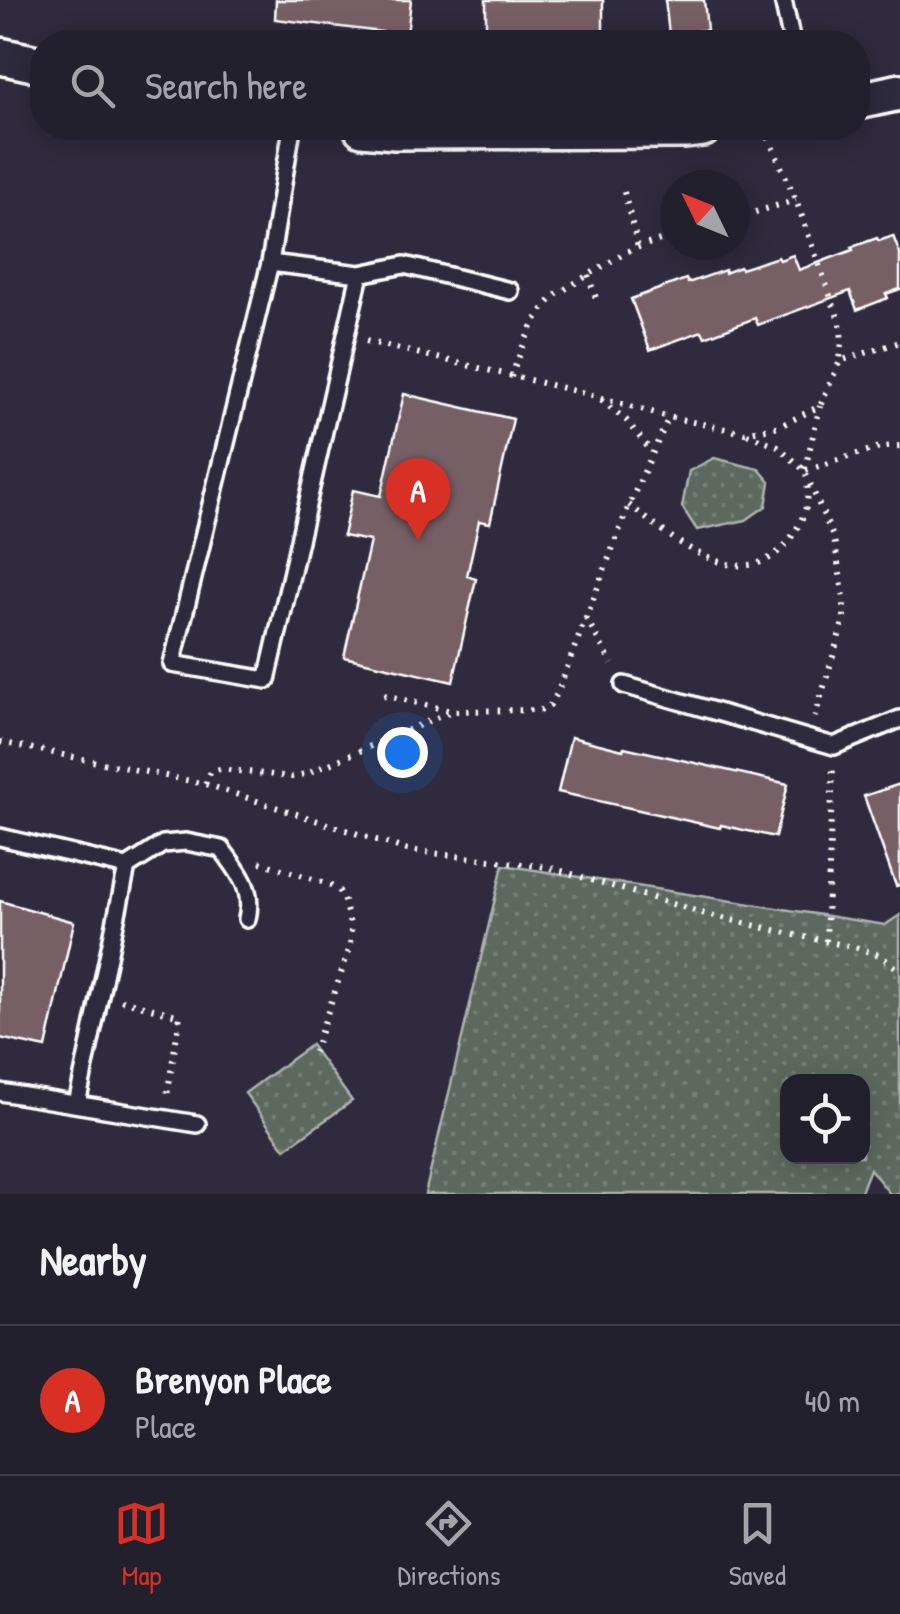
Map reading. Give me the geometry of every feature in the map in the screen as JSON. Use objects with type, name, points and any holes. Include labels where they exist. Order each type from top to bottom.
[{"type":"street","points":[[0,56],[30,62]]},
{"type":"street","points":[[870,98],[900,92]]},
{"type":"lane","points":[[784,0],[790,30]]},
{"type":"lane","points":[[290,140],[270,263],[172,664],[267,680],[360,274]]},
{"type":"lane","points":[[270,263],[360,274],[404,265],[510,291]]},
{"type":"lane","points":[[624,685],[834,746],[900,719]]},
{"type":"lane","points":[[0,837],[128,867]]},
{"type":"lane","points":[[77,1104],[128,867],[162,844],[186,842],[222,849],[246,884],[247,920]]},
{"type":"lane","points":[[0,1092],[197,1124]]},
{"type":"path","points":[[629,505],[705,558],[736,564],[758,562],[784,547],[802,519],[808,494],[804,470],[820,406],[840,360],[842,340],[840,322],[796,200],[769,140]]},
{"type":"path","points":[[624,192],[638,247]]},
{"type":"path","points":[[750,214],[796,200]]},
{"type":"path","points":[[511,377],[533,324],[557,294],[638,247],[660,240]]},
{"type":"path","points":[[588,274],[598,304]]},
{"type":"path","points":[[346,336],[746,433],[778,446],[804,470],[834,539],[844,598],[844,619],[810,738]]},
{"type":"path","points":[[840,360],[900,342]]},
{"type":"path","points":[[592,395],[626,420],[651,452]]},
{"type":"path","points":[[746,433],[780,426],[820,406]]},
{"type":"path","points":[[384,695],[451,711],[547,708],[558,694],[629,505],[668,417]]},
{"type":"path","points":[[804,470],[880,447],[900,446]]},
{"type":"path","points":[[585,617],[624,685]]},
{"type":"path","points":[[204,784],[217,769],[291,777],[306,774],[451,711]]},
{"type":"path","points":[[0,742],[204,784],[407,850],[548,868],[702,912],[873,952],[900,970]]},
{"type":"path","points":[[826,941],[834,746]]},
{"type":"path","points":[[222,849],[322,882],[344,898],[351,928],[350,947],[314,1052]]},
{"type":"path","points":[[100,995],[180,1016],[163,1118]]},
{"type":"shaded area","points":[[714,458],[759,469],[770,482],[766,506],[746,520],[697,530],[682,507],[689,471]]},
{"type":"shaded area","points":[[503,865],[885,925],[900,915],[900,1194],[890,1194],[870,1169],[860,1194],[425,1194]]},
{"type":"shaded area","points":[[311,1045],[352,1101],[285,1149],[245,1093]]},
{"type":"building","points":[[276,0],[411,0],[408,30],[366,30],[275,19]]},
{"type":"building","points":[[486,0],[603,0],[603,30],[486,30]]},
{"type":"building","points":[[665,0],[704,0],[707,30],[669,30]]},
{"type":"building","points":[[893,236],[900,254],[900,289],[857,310],[850,291],[758,325],[755,318],[705,337],[702,331],[650,350],[631,299],[686,279],[688,283],[778,257],[780,260],[793,255],[799,270],[853,250],[852,247]]},
{"type":"building","points":[[404,394],[513,419],[490,523],[479,521],[467,576],[476,579],[453,682],[344,657],[370,541],[343,536],[353,490],[381,496]]},
{"type":"building","points":[[571,737],[788,784],[775,837],[558,792]]},
{"type":"building","points":[[900,784],[900,885],[896,886],[864,796]]},
{"type":"building","points":[[0,901],[74,922],[46,1048],[0,1038]]},
{"type":"place","name":"Brenyon Place","points":[[418,540]]}]
